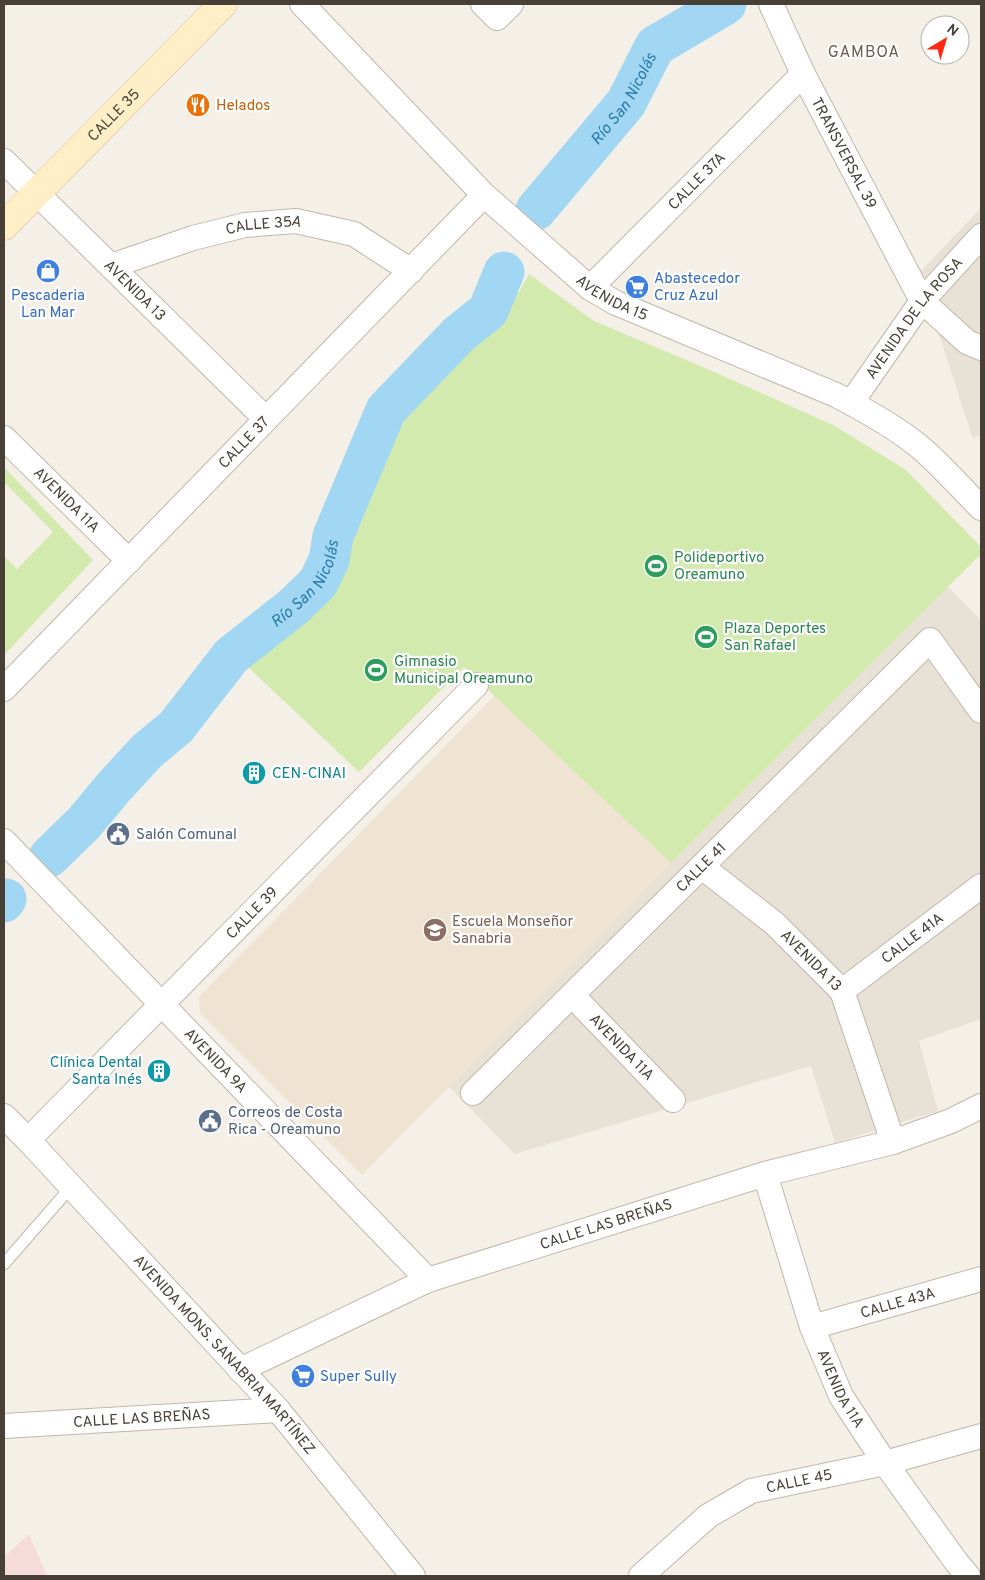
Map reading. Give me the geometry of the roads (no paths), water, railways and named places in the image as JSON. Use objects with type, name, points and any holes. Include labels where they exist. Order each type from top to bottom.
[{"type":"main road","name":"CALLE 35","points":[[4,226],[223,4]]},
{"type":"street","name":"AVENIDA 15","points":[[302,4],[484,195],[590,288],[616,303],[851,402],[921,448],[981,508]]},
{"type":"street","name":"TRANSVERSAL 39","points":[[778,6],[803,74],[922,301],[967,342],[981,348]]},
{"type":"street","name":"CALLE 37A","points":[[590,288],[803,74]]},
{"type":"street","name":"AVENIDA 13","points":[[4,161],[266,419]]},
{"type":"street","name":"CALLE 37","points":[[4,689],[484,195]]},
{"type":"street","name":"CALLE 35A","points":[[111,266],[193,238],[244,225],[296,222],[354,234],[410,271]]},
{"type":"street","name":"AVENIDA DE LA ROSA","points":[[851,402],[922,301],[981,236]]},
{"type":"street","name":"AVENIDA 11A","points":[[4,438],[128,561]]},
{"type":"street","name":"CALLE 41","points":[[473,1093],[930,640],[981,711]]},
{"type":"street","name":"CALLE 39","points":[[28,1140],[476,685]]},
{"type":"street","name":"AVENIDA 9A","points":[[4,841],[428,1280]]},
{"type":"street","name":"AVENIDA 13","points":[[702,866],[774,922],[842,991],[893,1142]]},
{"type":"street","name":"CALLE 41A","points":[[842,991],[981,886]]},
{"type":"street","name":"AVENIDA 11A","points":[[572,995],[673,1100]]},
{"type":"street","name":"CALLE LAS BREÑAS","points":[[240,1370],[428,1280],[765,1174],[893,1142],[951,1121],[981,1106]]},
{"type":"street","name":"AVENIDA MONS. SANABRIA MARTÍNEZ","points":[[4,1116],[278,1410],[412,1576]]},
{"type":"street","name":"AVENIDA 11A","points":[[765,1174],[812,1326],[841,1396],[885,1463],[968,1576]]},
{"type":"street","name":"CALLE 43A","points":[[812,1326],[981,1279]]},
{"type":"street","name":"CALLE LAS BREÑAS","points":[[4,1426],[278,1410]]},
{"type":"street","name":"CALLE 45","points":[[641,1576],[708,1516],[751,1491],[885,1463],[981,1436]]},
{"type":"lane","points":[[4,1264],[71,1187]]},
{"type":"waterway","name":"Río San Nicolás","points":[[536,210],[626,103],[655,46],[726,4]]},
{"type":"waterway","name":"Río San Nicolás","points":[[49,857],[84,823],[147,751],[176,727],[231,656],[293,607],[318,583],[329,560],[333,536],[386,410],[459,334],[488,311],[504,272]]},
{"type":"place","name":"Helados","points":[[198,105]]},
{"type":"place","name":"Pescaderia Lan Mar","points":[[48,271]]},
{"type":"place","name":"Abastecedor Cruz Azul","points":[[637,287]]},
{"type":"place","name":"Polideportivo Oreamuno","points":[[656,566]]},
{"type":"place","name":"Plaza Deportes San Rafael","points":[[706,637]]},
{"type":"place","name":"Gimnasio Municipal Oreamuno","points":[[376,670]]},
{"type":"place","name":"CEN-CINAI","points":[[254,773]]},
{"type":"place","name":"Salón Comunal","points":[[118,834]]},
{"type":"place","name":"Escuela Monseñor Sanabria","points":[[435,930]]},
{"type":"place","name":"Clínica Dental Santa Inés","points":[[159,1071]]},
{"type":"place","name":"Correos de Costa Rica - Oreamuno","points":[[210,1121]]},
{"type":"place","name":"Super Sully","points":[[303,1376]]},
{"type":"district","name":"GAMBOA","points":[[864,51]]}]
